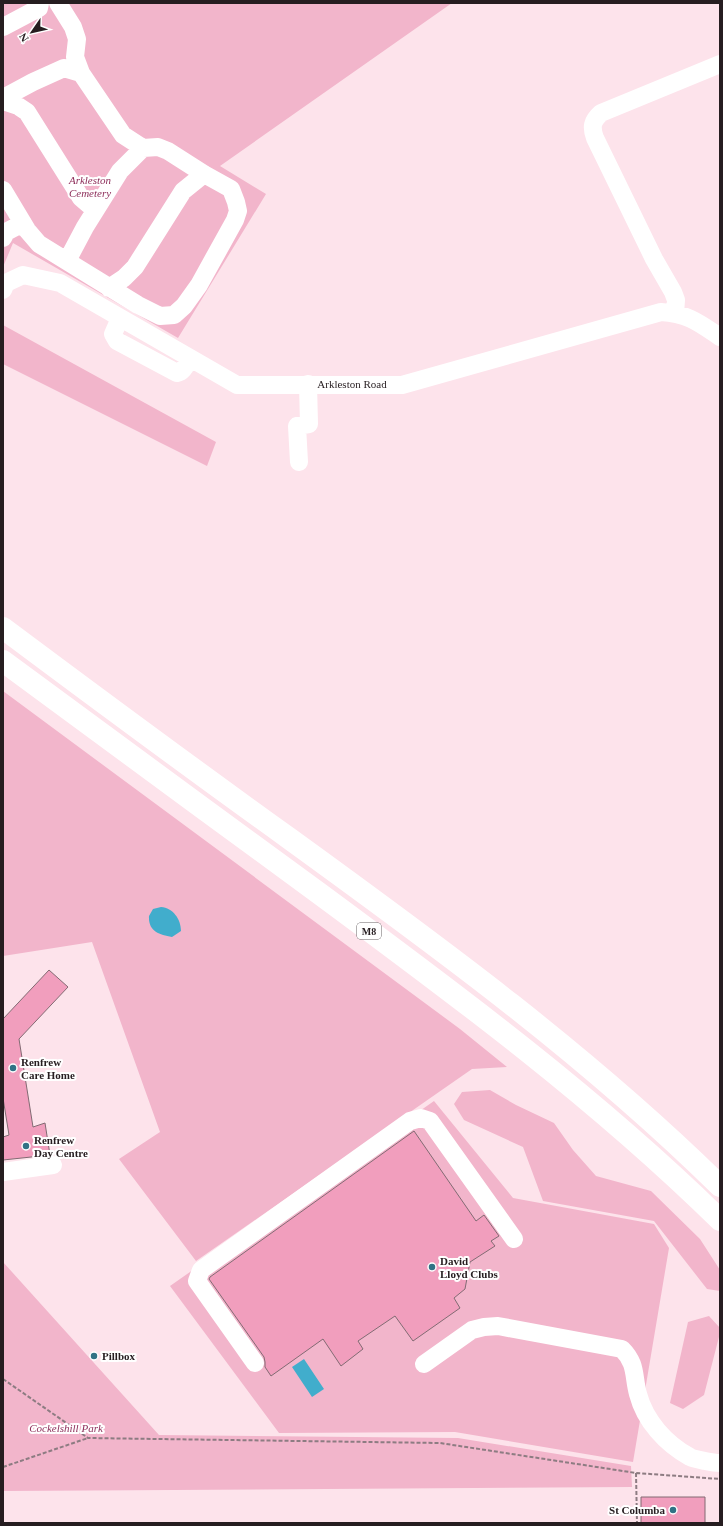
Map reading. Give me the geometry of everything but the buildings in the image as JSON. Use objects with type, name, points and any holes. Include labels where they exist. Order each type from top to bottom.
[{"type":"highway","name":"M8","points":[[3,628],[407,925],[545,1030],[674,1142],[720,1186]]},
{"type":"highway","name":"M8","points":[[3,661],[427,973],[598,1107],[720,1220]]},
{"type":"street","points":[[3,27],[39,6],[61,8],[73,27],[77,39],[73,66],[123,136],[143,148],[158,147],[168,151],[230,189],[238,211],[235,220],[184,306],[174,315],[160,316],[109,288],[39,244],[27,230],[3,190]]},
{"type":"street","points":[[675,313],[676,300],[673,292],[663,277],[635,222],[595,138],[592,130],[592,124],[601,113],[720,64]]},
{"type":"street","points":[[3,98],[32,82],[73,66]]},
{"type":"street","points":[[27,112],[32,82]]},
{"type":"street","points":[[3,101],[18,106],[27,112],[81,198],[95,210]]},
{"type":"street","points":[[120,171],[123,136]]},
{"type":"street","points":[[67,261],[95,210],[120,171],[143,148]]},
{"type":"street","points":[[178,157],[183,191]]},
{"type":"street","points":[[109,288],[124,278],[136,267],[183,191],[204,174]]},
{"type":"street","points":[[4,232],[23,223]]},
{"type":"street","points":[[133,302],[132,281],[136,267]]},
{"type":"street","name":"Arkleston Road","points":[[3,290],[6,283],[23,274],[60,283],[236,385],[402,385],[661,312],[679,314],[699,322],[720,337]]},
{"type":"street","points":[[299,462],[297,426],[309,424],[308,384]]},
{"type":"street","points":[[254,1363],[197,1281],[201,1270],[410,1121],[421,1118],[430,1121],[514,1239]]},
{"type":"street","points":[[3,1172],[53,1165]]},
{"type":"street","points":[[424,1364],[472,1330],[484,1327],[498,1326],[622,1349],[630,1357],[634,1370],[638,1395],[647,1416],[659,1434],[691,1458],[720,1463]]},
{"type":"path","points":[[3,1379],[88,1438]]},
{"type":"path","points":[[3,1467],[88,1438],[440,1443],[636,1473],[720,1479]]},
{"type":"path","points":[[636,1473],[636,1523]]},
{"type":"green space","name":"Arkleston Cemetery","points":[[3,3],[452,3],[220,166],[266,194],[178,338],[13,243],[3,267]]},
{"type":"green space","points":[[3,325],[216,442],[207,466],[3,364]]},
{"type":"green space","points":[[3,691],[460,1029],[507,1067],[472,1069],[196,1261],[119,1159],[160,1132],[92,942],[3,956]]},
{"type":"green space","points":[[490,1090],[516,1105],[554,1123],[573,1150],[596,1176],[651,1191],[700,1239],[720,1270],[720,1291],[707,1289],[654,1221],[543,1201],[523,1147],[464,1120],[454,1104],[462,1092]]},
{"type":"green space","name":"David Lloyd Clubs","points":[[434,1101],[513,1198],[654,1224],[669,1248],[633,1462],[455,1432],[279,1433],[170,1286]]},
{"type":"green space","name":"Cockelshill Park","points":[[3,1262],[159,1435],[458,1438],[631,1466],[632,1487],[3,1491]]},
{"type":"green space","points":[[709,1316],[720,1328],[720,1333],[704,1395],[683,1409],[670,1403],[688,1322]]},
{"type":"water","points":[[161,907],[169,909],[173,912],[180,922],[181,931],[172,937],[155,931],[150,925],[149,916],[153,909]]},
{"type":"water","points":[[304,1359],[324,1389],[312,1397],[292,1367]]},
{"type":"place","name":"Renfrew Care Home","points":[[13,1068]]},
{"type":"place","name":"Renfrew Day Centre","points":[[26,1146]]},
{"type":"place","name":"David Lloyd Clubs","points":[[432,1267]]},
{"type":"place","name":"Pillbox","points":[[94,1356]]},
{"type":"place","name":"St Columba","points":[[673,1510]]}]
